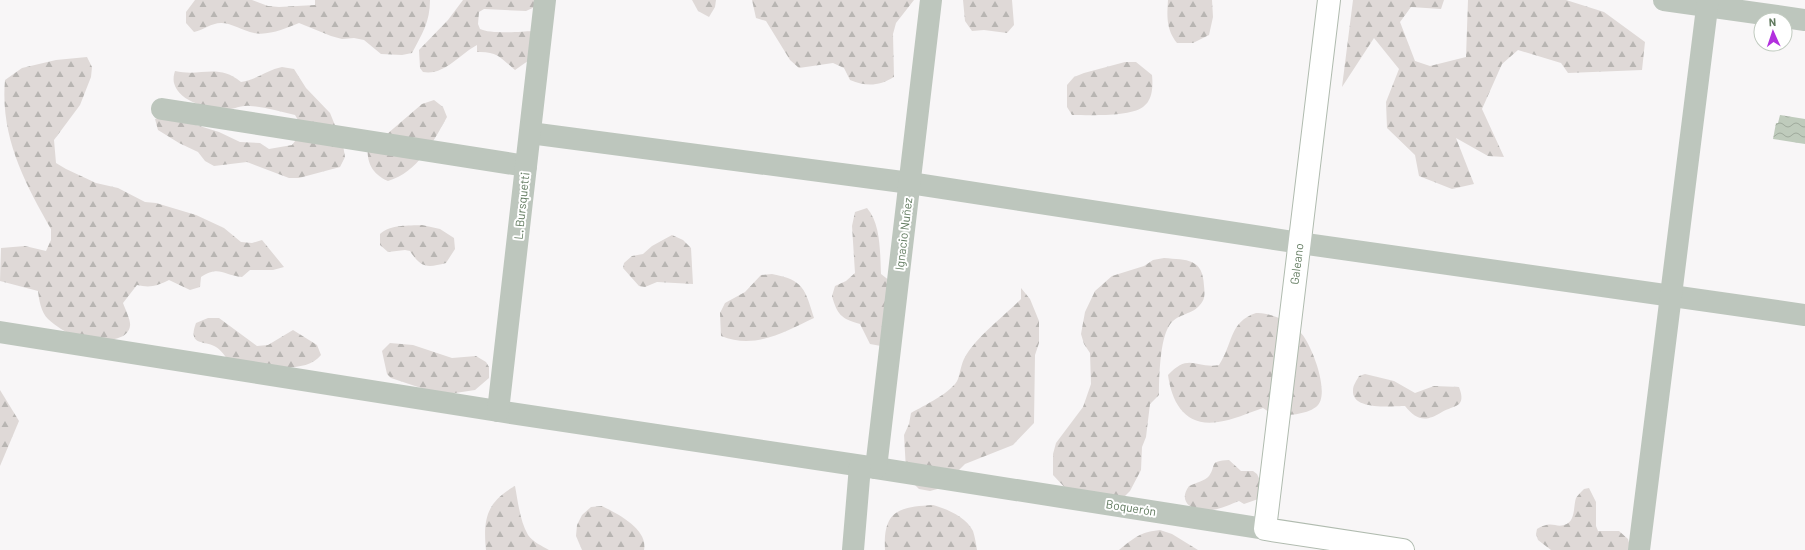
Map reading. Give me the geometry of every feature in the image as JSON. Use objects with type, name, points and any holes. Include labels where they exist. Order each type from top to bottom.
[{"type":"street","name":"L. Bursquetti","points":[[498,411],[545,0]]},
{"type":"street","name":"Ignacio Nuñez","points":[[853,550],[868,467],[910,183],[931,0]]},
{"type":"street","name":"Galeano","points":[[1265,529],[1329,0]]},
{"type":"street","points":[[1664,0],[1708,3],[1805,20]]},
{"type":"street","points":[[1639,550],[1708,3]]},
{"type":"street","points":[[162,109],[526,166]]},
{"type":"street","points":[[530,132],[910,183],[1300,243],[1805,315]]},
{"type":"street","name":"Boquerón","points":[[0,332],[498,411],[1403,550]]},
{"type":"green space","points":[[195,0],[252,0],[268,6],[279,7],[315,5],[315,0],[430,0],[430,8],[425,28],[412,53],[402,55],[381,54],[364,40],[354,38],[342,39],[299,23],[277,31],[260,34],[246,31],[229,24],[221,23],[214,24],[194,32],[186,23],[186,12]]},
{"type":"green space","points":[[463,0],[541,0],[537,6],[526,11],[484,9],[479,12],[478,24],[480,29],[485,31],[532,31],[535,56],[515,70],[494,54],[477,52],[477,45],[445,68],[438,71],[423,72],[420,68],[419,50],[448,20]]},
{"type":"green space","points":[[692,0],[716,0],[715,7],[709,17],[698,11]]},
{"type":"green space","points":[[752,0],[914,0],[896,23],[893,34],[894,77],[878,84],[862,84],[850,80],[844,68],[833,63],[799,68],[790,60],[766,21],[756,18]]},
{"type":"green space","points":[[963,0],[1012,0],[1014,25],[1007,33],[984,30],[972,31],[965,21]]},
{"type":"green space","points":[[1168,0],[1212,0],[1213,17],[1209,35],[1193,43],[1177,43],[1173,38],[1169,27]]},
{"type":"green space","points":[[1353,0],[1444,0],[1441,9],[1411,7],[1400,22],[1415,61],[1430,66],[1466,57],[1468,0],[1566,0],[1604,12],[1645,42],[1642,70],[1568,73],[1561,63],[1518,50],[1502,64],[1482,109],[1504,157],[1488,156],[1456,138],[1474,184],[1452,189],[1419,176],[1415,155],[1387,128],[1386,102],[1399,69],[1374,38],[1342,87]]},
{"type":"green space","points":[[87,57],[92,67],[91,77],[80,105],[54,140],[56,163],[96,183],[118,188],[145,202],[156,203],[196,215],[224,228],[241,242],[252,243],[262,240],[284,267],[273,270],[250,270],[242,277],[217,271],[207,273],[201,277],[200,287],[190,290],[169,280],[153,286],[137,285],[123,303],[130,324],[127,332],[122,337],[106,340],[81,338],[65,331],[48,319],[41,306],[38,291],[0,281],[1,248],[25,246],[46,251],[51,240],[51,229],[32,194],[16,159],[6,121],[4,101],[5,80],[22,68],[56,60]]},
{"type":"green space","points":[[1125,62],[1136,62],[1152,75],[1151,97],[1143,107],[1119,114],[1072,115],[1067,107],[1067,85],[1074,77]]},
{"type":"green space","points":[[282,67],[294,69],[306,88],[330,113],[343,145],[345,157],[340,167],[299,178],[289,178],[247,162],[214,166],[205,161],[198,152],[179,143],[158,130],[155,119],[167,116],[219,132],[240,142],[260,143],[269,149],[292,145],[299,136],[301,125],[295,115],[267,108],[244,106],[229,109],[214,108],[197,104],[182,96],[174,83],[175,71],[193,73],[225,73],[233,76],[241,82]]},
{"type":"green space","points":[[434,100],[443,107],[447,117],[424,155],[408,171],[399,177],[388,181],[382,178],[371,167],[368,157],[368,145],[387,134],[422,104]]},
{"type":"green space","points":[[867,208],[875,222],[879,239],[881,274],[890,281],[881,346],[870,344],[860,324],[848,320],[841,315],[832,296],[835,286],[846,281],[855,273],[852,226],[855,212]]},
{"type":"green space","points":[[422,225],[440,229],[454,238],[455,249],[446,263],[434,266],[421,264],[410,251],[405,250],[388,252],[380,245],[380,234],[384,231],[400,226]]},
{"type":"green space","points":[[672,235],[683,240],[691,248],[693,284],[657,282],[645,287],[639,286],[623,268],[624,263],[632,256],[643,254],[652,246]]},
{"type":"green space","points":[[1164,258],[1186,260],[1197,265],[1201,270],[1203,277],[1204,295],[1202,302],[1196,309],[1172,322],[1166,332],[1162,349],[1159,395],[1150,404],[1146,437],[1142,447],[1141,470],[1130,491],[1122,499],[1069,492],[1053,475],[1053,454],[1056,443],[1083,407],[1091,384],[1090,353],[1084,344],[1081,334],[1085,312],[1095,291],[1112,276],[1144,266],[1153,260]]},
{"type":"green space","points":[[772,274],[791,279],[802,287],[814,318],[769,338],[746,341],[734,340],[721,336],[720,313],[725,303],[745,292],[761,275]]},
{"type":"green space","points":[[1021,288],[1030,299],[1039,321],[1039,343],[1035,355],[1034,423],[1013,445],[965,464],[941,488],[930,491],[919,489],[910,480],[906,470],[904,435],[909,424],[911,413],[944,394],[955,384],[968,353],[982,335],[1021,299]]},
{"type":"green space","points":[[1256,313],[1268,314],[1280,318],[1296,328],[1305,338],[1314,357],[1321,381],[1322,392],[1320,401],[1312,410],[1291,415],[1275,416],[1263,408],[1235,418],[1218,422],[1207,423],[1197,421],[1189,417],[1177,404],[1170,386],[1168,375],[1175,368],[1187,363],[1211,366],[1219,365],[1224,357],[1236,328],[1247,317]]},
{"type":"green space","points":[[208,318],[219,318],[257,346],[268,345],[293,330],[317,345],[321,355],[313,362],[303,366],[291,367],[264,366],[229,361],[218,348],[195,339],[194,331],[196,323]]},
{"type":"green space","points":[[390,343],[413,345],[452,358],[476,356],[486,362],[489,367],[489,378],[475,390],[442,395],[391,378],[387,374],[382,351]]},
{"type":"green space","points":[[1365,374],[1394,381],[1415,393],[1434,386],[1459,387],[1461,399],[1455,407],[1426,418],[1414,415],[1405,406],[1374,406],[1365,404],[1354,397],[1353,390],[1354,384],[1359,376]]},
{"type":"green space","points":[[0,390],[19,421],[0,466]]},
{"type":"green space","points":[[1229,460],[1241,471],[1253,471],[1257,474],[1264,489],[1261,498],[1244,504],[1239,501],[1222,508],[1206,511],[1190,506],[1186,502],[1185,498],[1189,486],[1207,478],[1214,464],[1218,461]]},
{"type":"green space","points":[[515,486],[518,505],[525,530],[535,542],[549,550],[486,550],[485,530],[488,513],[492,505],[505,492]]},
{"type":"green space","points":[[1589,488],[1596,502],[1596,526],[1598,531],[1619,531],[1628,539],[1631,550],[1551,550],[1538,540],[1536,534],[1537,529],[1542,526],[1561,526],[1571,521],[1576,498],[1584,489]]},
{"type":"green space","points":[[933,505],[950,511],[970,526],[973,531],[977,550],[885,550],[887,526],[890,519],[896,513],[911,507]]},
{"type":"green space","points":[[602,506],[616,513],[637,529],[644,542],[644,550],[582,550],[576,536],[577,525],[582,515],[591,507]]},
{"type":"green space","points":[[1160,530],[1172,534],[1198,550],[1119,550],[1142,534]]},
{"type":"water","points":[[1780,115],[1805,119],[1805,144],[1773,139],[1776,123],[1778,123]]}]
